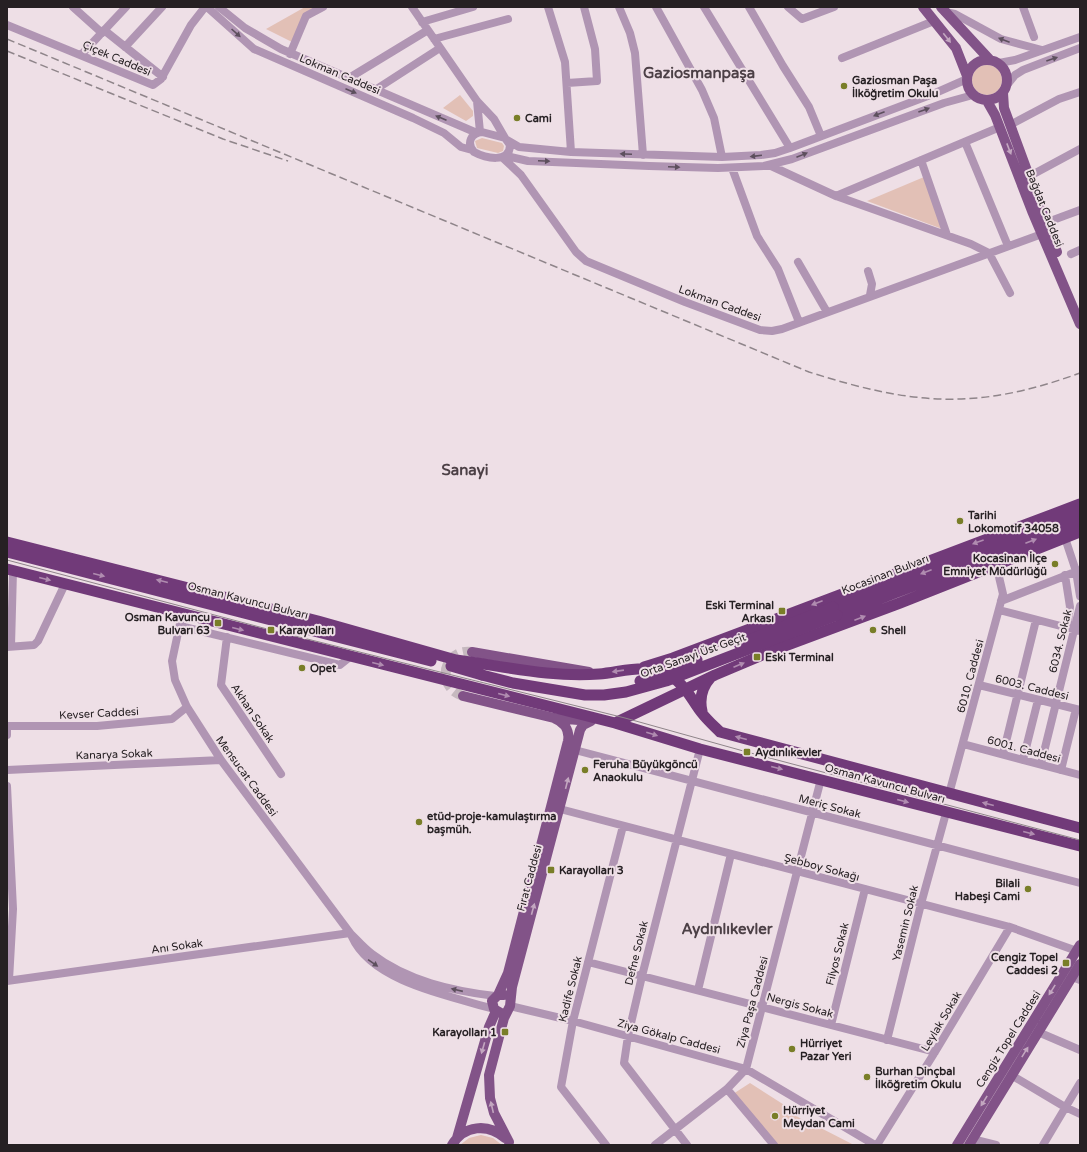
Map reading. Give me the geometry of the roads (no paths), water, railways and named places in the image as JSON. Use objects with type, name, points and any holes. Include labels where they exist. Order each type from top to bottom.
[{"type":"highway","points":[[638,668],[689,652],[1080,504]]},
{"type":"highway","name":"Kocasinan Bulvarı","points":[[887,592],[1080,513]]},
{"type":"highway","name":"Kocasinan Bulvarı","points":[[835,611],[1080,522]]},
{"type":"highway","points":[[591,721],[615,723],[714,675],[774,650],[1080,532]]},
{"type":"highway","name":"Osman Kavuncu Bulvarı","points":[[7,542],[318,621],[456,660]]},
{"type":"highway","name":"Osman Kavuncu Bulvarı","points":[[7,552],[483,671]]},
{"type":"highway","points":[[887,592],[913,566]]},
{"type":"highway","points":[[10,570],[615,723]]},
{"type":"highway","points":[[887,592],[940,587]]},
{"type":"highway","name":"Orta Sanayi Üst Geçit","points":[[483,671],[513,683],[585,695],[604,695],[626,692],[666,681],[835,611]]},
{"type":"highway","points":[[689,652],[682,658],[679,671],[682,678],[687,681],[701,681]]},
{"type":"highway","points":[[456,660],[483,671]]},
{"type":"highway","points":[[456,660],[557,673],[598,674],[638,668],[649,668],[675,678],[686,688],[702,714]]},
{"type":"highway","points":[[658,702],[666,694],[668,686],[667,678],[662,672]]},
{"type":"highway","points":[[702,714],[701,700],[703,691],[707,682],[714,675]]},
{"type":"highway","name":"Osman Kavuncu Bulvarı","points":[[702,714],[720,732],[1080,828]]},
{"type":"highway","name":"Osman Kavuncu Bulvarı","points":[[615,723],[700,749],[1080,846]]},
{"type":"main road","points":[[923,7],[956,48],[967,77],[968,88],[973,95],[987,101],[996,98],[1005,89],[1006,73],[943,9]]},
{"type":"main road","points":[[967,77],[976,63],[995,62]]},
{"type":"main road","name":"Bağdat Caddesi","points":[[1005,89],[1003,104],[1005,126],[1042,234],[1080,324]]},
{"type":"main road","name":"Bağdat Caddesi","points":[[987,101],[1005,126],[1028,178],[1080,309]]},
{"type":"main road","points":[[472,652],[571,668],[598,674]]},
{"type":"main road","points":[[463,696],[554,718],[591,721]]},
{"type":"main road","name":"Fırat Caddesi","points":[[497,996],[508,973],[568,741],[568,734],[565,725],[554,718]]},
{"type":"main road","name":"Fırat Caddesi","points":[[510,1143],[494,1114],[490,1098],[489,1075],[580,730],[583,725],[591,721]]},
{"type":"main road","name":"Cengiz Topel Caddesi","points":[[957,1145],[1078,948]]},
{"type":"main road","name":"Cengiz Topel Caddesi","points":[[970,1142],[1038,1032],[1076,978],[1080,964]]},
{"type":"main road","points":[[504,995],[508,1006],[501,1013],[495,1010],[492,1004],[497,996],[504,995]]},
{"type":"main road","points":[[454,1142],[495,1010]]},
{"type":"main road","points":[[454,1142],[470,1130],[486,1128],[496,1132],[510,1143]]},
{"type":"street","points":[[73,7],[103,32],[163,77]]},
{"type":"street","points":[[81,55],[126,7]]},
{"type":"street","points":[[125,47],[162,7]]},
{"type":"street","name":"Çiçek Caddesi","points":[[7,24],[153,85],[160,81],[163,77],[191,25],[206,7]]},
{"type":"street","name":"Lokman Caddesi","points":[[206,7],[254,49],[414,118],[444,133],[461,147],[472,150],[476,154],[497,158],[504,157],[521,175],[576,252],[586,261],[685,302],[760,330],[777,330],[870,295],[1042,234]]},
{"type":"street","name":"Lokman Caddesi","points":[[219,7],[256,35],[290,54],[478,133],[506,139]]},
{"type":"street","points":[[290,54],[306,16],[323,7]]},
{"type":"street","points":[[412,7],[478,101],[494,119],[510,148],[504,157],[528,160],[732,168],[769,165],[792,159],[951,100],[973,95]]},
{"type":"street","points":[[422,22],[472,7]]},
{"type":"street","points":[[548,7],[566,62],[571,152]]},
{"type":"street","points":[[567,83],[597,81],[595,49],[584,7]]},
{"type":"street","points":[[619,7],[630,34],[635,53],[643,155]]},
{"type":"street","points":[[656,7],[702,90],[714,118],[722,157]]},
{"type":"street","points":[[704,7],[790,148]]},
{"type":"street","points":[[749,7],[783,66],[809,107],[821,136]]},
{"type":"street","points":[[788,7],[802,19],[834,7]]},
{"type":"street","points":[[1024,7],[1034,37]]},
{"type":"street","points":[[943,9],[1001,39],[1042,50]]},
{"type":"street","points":[[434,39],[508,19]]},
{"type":"street","points":[[842,58],[934,21]]},
{"type":"street","points":[[349,78],[428,30]]},
{"type":"street","points":[[995,62],[1015,60],[1080,37]]},
{"type":"street","points":[[375,90],[440,48]]},
{"type":"street","points":[[1005,89],[1015,75],[1024,70],[1080,48]]},
{"type":"street","points":[[506,139],[519,147],[571,152],[722,157],[761,155],[775,153],[790,148],[933,94],[967,77]]},
{"type":"street","points":[[836,196],[1005,126],[1059,99],[1080,92]]},
{"type":"street","points":[[472,150],[470,142],[472,136],[478,133],[478,101]]},
{"type":"street","points":[[965,142],[1008,246]]},
{"type":"street","points":[[1028,178],[1080,149]]},
{"type":"street","points":[[922,160],[947,235]]},
{"type":"street","points":[[769,165],[836,196],[947,235],[989,253],[1010,293]]},
{"type":"street","points":[[732,168],[757,236],[778,269],[799,322]]},
{"type":"street","points":[[1045,223],[1080,210]]},
{"type":"street","points":[[1071,254],[1080,250]]},
{"type":"street","points":[[798,262],[827,312]]},
{"type":"street","points":[[868,271],[872,284],[870,295]]},
{"type":"street","name":"6034. Sokak","points":[[1064,538],[1078,570],[1080,596]]},
{"type":"street","name":"6010. Caddesi","points":[[949,794],[1003,594],[996,564]]},
{"type":"street","points":[[10,570],[9,646],[34,645],[38,641],[65,584]]},
{"type":"street","points":[[1001,601],[1078,570]]},
{"type":"street","points":[[999,610],[1074,630],[1065,575]]},
{"type":"street","name":"6034. Sokak","points":[[1041,764],[1080,606]]},
{"type":"street","name":"Mensucat Caddesi","points":[[182,614],[172,660],[175,680],[187,707],[221,760],[350,933],[372,954],[392,966],[430,984],[472,994],[497,996]]},
{"type":"street","points":[[1003,754],[1036,620]]},
{"type":"street","points":[[180,626],[340,665],[350,657]]},
{"type":"street","name":"Akhan Sokak","points":[[228,637],[221,685],[281,774]]},
{"type":"street","name":"6003. Caddesi","points":[[979,685],[1078,710]]},
{"type":"street","points":[[1023,760],[1038,700]]},
{"type":"street","name":"Kevser Caddesi","points":[[7,726],[97,726],[172,719],[187,707]]},
{"type":"street","points":[[1060,770],[1078,710]]},
{"type":"street","points":[[7,726],[7,735]]},
{"type":"street","name":"6001. Caddesi","points":[[963,744],[1080,774]]},
{"type":"street","name":"Defne Sokak","points":[[687,1145],[624,1063],[628,1036],[642,976],[700,749]]},
{"type":"street","name":"Meriç Sokak","points":[[575,750],[1080,883]]},
{"type":"street","name":"Kanarya Sokak","points":[[7,770],[221,760]]},
{"type":"street","name":"Ziya Paşa Caddesi","points":[[655,1145],[727,1089],[746,1069],[821,780]]},
{"type":"street","points":[[7,786],[10,909],[8,981]]},
{"type":"street","name":"Şebboy Sokağı","points":[[560,810],[1010,927],[1078,948]]},
{"type":"street","name":"Yasemin Sokak","points":[[887,1040],[921,904],[946,813]]},
{"type":"street","name":"Kadife Sokak","points":[[606,1145],[561,1087],[573,1021],[623,826]]},
{"type":"street","points":[[698,990],[731,854]]},
{"type":"street","name":"Filyos Sokak","points":[[831,1025],[865,889]]},
{"type":"street","name":"Leylak Sokak","points":[[876,1145],[935,1052],[1010,927]]},
{"type":"street","name":"Mensucat Caddesi","points":[[350,933],[356,946],[368,961],[385,972],[426,989],[495,1010]]},
{"type":"street","name":"Anı Sokak","points":[[8,981],[350,933]]},
{"type":"street","name":"Nergis Sokak","points":[[588,962],[935,1052]]},
{"type":"street","name":"Ziya Gökalp Caddesi","points":[[508,1006],[573,1021],[746,1069],[876,1145]]},
{"type":"street","points":[[1038,1032],[1080,1050]]},
{"type":"street","points":[[1011,1075],[1065,1107],[1080,1114]]},
{"type":"street","points":[[1043,1145],[1080,1083]]},
{"type":"street","points":[[727,1089],[774,1145]]},
{"type":"street","points":[[970,1142],[996,1145]]},
{"type":"tunnel","points":[[463,696],[454,691],[449,685],[446,677],[446,669],[454,656],[462,652],[472,652]]},
{"type":"tram line","points":[[7,560],[271,630],[625,718],[747,752],[1080,840]]},
{"type":"railway","points":[[7,39],[809,372],[881,391],[913,397],[944,399],[976,398],[1008,394],[1080,373]]},
{"type":"railway","points":[[7,51],[223,139],[288,161]]},
{"type":"place","name":"Gaziosman Paşa İlköğretim Okulu","points":[[844,86]]},
{"type":"place","name":"Cami","points":[[517,118]]},
{"type":"place","name":"Tarihi Lokomotif 34058","points":[[960,521]]},
{"type":"place","name":"Kocasinan İlçe Emniyet Müdürlüğü","points":[[1055,564]]},
{"type":"place","name":"Eski Terminal Arkası","points":[[782,611]]},
{"type":"place","name":"Osman Kavuncu Bulvarı 63","points":[[218,623]]},
{"type":"place","name":"Karayolları","points":[[271,630]]},
{"type":"place","name":"Shell","points":[[873,630]]},
{"type":"place","name":"Eski Terminal","points":[[757,657]]},
{"type":"place","name":"Opet","points":[[302,668]]},
{"type":"place","name":"Aydınlıkevler","points":[[747,752]]},
{"type":"place","name":"Feruha Büyükgöncü Anaokulu","points":[[585,770]]},
{"type":"place","name":"etüd-proje-kamulaştırma başmüh.","points":[[419,822]]},
{"type":"place","name":"Karayolları 3","points":[[551,870]]},
{"type":"place","name":"Bilali Habeşi Cami","points":[[1028,889]]},
{"type":"place","name":"Cengiz Topel Caddesi 2","points":[[1066,963]]},
{"type":"place","name":"Karayolları 1","points":[[505,1032]]},
{"type":"place","name":"Hürriyet Pazar Yeri","points":[[792,1049]]},
{"type":"place","name":"Burhan Dinçbal İlköğretim Okulu","points":[[867,1077]]},
{"type":"place","name":"Hürriyet Meydan Cami","points":[[775,1116]]},
{"type":"district","name":"Gaziosmanpaşa","points":[[699,73]]},
{"type":"district","name":"Sanayi","points":[[465,470]]},
{"type":"district","name":"Aydınlıkevler","points":[[727,929]]}]
